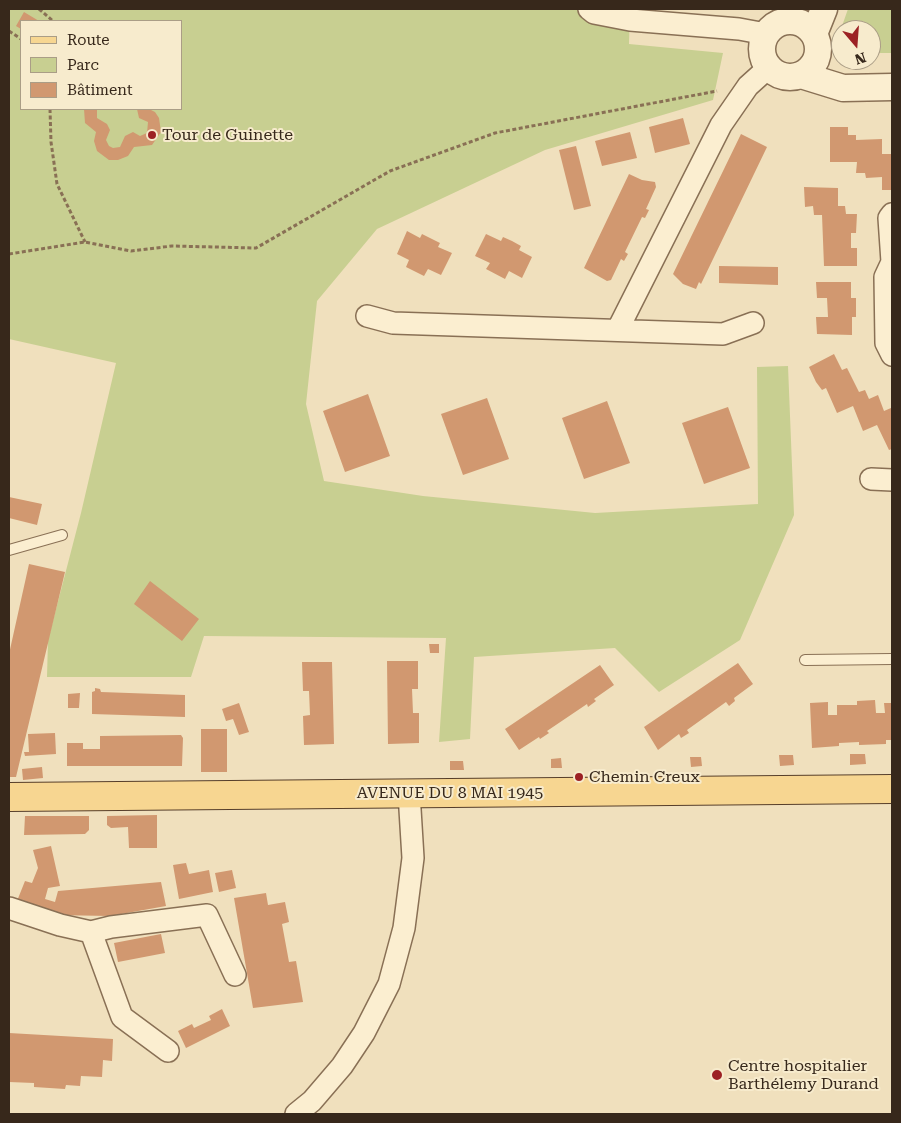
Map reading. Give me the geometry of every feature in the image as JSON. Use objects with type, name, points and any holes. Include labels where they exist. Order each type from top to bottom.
[{"type":"main road","name":"AVENUE DU 8 MAI 1945","points":[[9,797],[892,789]]},
{"type":"street","points":[[589,9],[594,12],[630,20],[739,29],[766,34]]},
{"type":"street","points":[[824,9],[816,42],[812,67],[802,75],[792,77],[779,75],[768,68],[763,57],[762,45],[766,34],[774,25],[798,14],[802,24],[816,42],[845,72],[886,88]]},
{"type":"street","points":[[618,329],[721,125],[748,86],[768,68]]},
{"type":"street","points":[[802,75],[842,88],[886,88]]},
{"type":"street","points":[[890,347],[885,277],[892,262],[889,218],[892,214]]},
{"type":"street","points":[[367,316],[393,323],[723,334],[753,323]]},
{"type":"street","points":[[871,479],[892,480]]},
{"type":"street","points":[[296,1114],[312,1101],[342,1066],[364,1033],[389,984],[404,928],[413,858],[409,793]]},
{"type":"street","points":[[9,908],[60,925],[91,932],[111,927],[207,914],[235,975]]},
{"type":"street","points":[[91,932],[122,1017],[168,1051]]},
{"type":"lane","points":[[9,550],[62,535]]},
{"type":"lane","points":[[805,660],[892,658]]},
{"type":"path","points":[[39,9],[52,20]]},
{"type":"path","points":[[9,31],[20,38]]},
{"type":"path","points":[[9,254],[85,242],[130,252],[172,246],[256,248],[390,171],[495,133],[748,86]]},
{"type":"path","points":[[50,110],[51,142],[57,184],[85,242]]},
{"type":"green space","points":[[9,9],[630,9],[629,44],[723,53],[713,100],[545,150],[377,229],[317,301],[306,404],[324,481],[423,496],[595,513],[758,504],[757,367],[788,366],[794,515],[740,640],[659,692],[615,648],[474,657],[470,739],[439,742],[446,638],[204,636],[191,677],[47,677],[48,640],[81,513],[116,363],[9,339]]},
{"type":"green space","points":[[848,9],[892,9],[892,53],[881,53],[881,20],[844,20]]},
{"type":"building","points":[[24,12],[37,20],[20,20],[20,28],[16,26]]},
{"type":"building","name":"Tour de Guinette","points":[[84,110],[97,110],[97,118],[107,124],[110,130],[106,140],[109,146],[113,148],[120,147],[125,136],[133,132],[140,136],[147,133],[148,122],[139,118],[137,110],[151,110],[155,112],[159,118],[161,132],[152,145],[134,147],[128,156],[118,160],[109,160],[97,151],[94,141],[96,132],[85,123]]},
{"type":"building","points":[[683,118],[690,144],[655,153],[649,127]]},
{"type":"building","points":[[830,127],[848,127],[848,135],[856,135],[856,140],[882,139],[882,154],[892,154],[892,190],[882,190],[882,177],[866,178],[865,173],[856,173],[857,162],[830,162]]},
{"type":"building","points":[[630,132],[637,158],[602,166],[595,141]]},
{"type":"building","points":[[741,134],[767,147],[701,284],[699,282],[696,289],[683,284],[673,274]]},
{"type":"building","points":[[576,146],[591,206],[574,210],[559,150]]},
{"type":"building","points":[[629,174],[642,180],[655,182],[656,187],[646,209],[649,210],[645,218],[642,217],[625,252],[628,254],[624,261],[621,259],[611,280],[607,281],[584,268]]},
{"type":"building","points":[[804,187],[838,188],[838,206],[845,206],[846,214],[857,214],[856,233],[851,233],[851,248],[857,248],[857,266],[824,266],[822,215],[814,215],[813,206],[805,207]]},
{"type":"building","points":[[407,231],[420,238],[422,234],[440,243],[438,247],[452,253],[441,275],[428,269],[424,276],[406,267],[409,260],[397,254]]},
{"type":"building","points":[[486,234],[501,241],[503,237],[512,241],[521,246],[519,250],[532,257],[522,278],[509,271],[505,279],[486,269],[490,263],[475,256]]},
{"type":"building","points":[[719,266],[778,267],[778,285],[719,283]]},
{"type":"building","points":[[816,282],[851,282],[851,298],[856,298],[856,317],[852,317],[852,335],[817,334],[816,317],[828,317],[827,298],[817,298]]},
{"type":"building","points":[[834,354],[842,370],[847,368],[859,392],[865,390],[869,399],[878,395],[884,411],[891,408],[892,449],[889,450],[877,425],[863,431],[853,406],[837,413],[826,388],[822,390],[816,382],[809,367]]},
{"type":"building","points":[[368,394],[390,456],[345,472],[323,411]]},
{"type":"building","points":[[487,398],[509,459],[463,475],[441,414]]},
{"type":"building","points":[[607,401],[630,463],[584,479],[562,418]]},
{"type":"building","points":[[728,407],[750,468],[704,484],[682,423]]},
{"type":"building","points":[[9,497],[42,504],[37,525],[9,518]]},
{"type":"building","points":[[29,564],[65,572],[16,777],[9,777],[9,654]]},
{"type":"building","points":[[150,581],[199,619],[182,641],[134,604]]},
{"type":"building","points":[[429,644],[439,644],[439,653],[430,653]]},
{"type":"building","points":[[387,661],[418,661],[418,689],[412,689],[413,713],[419,713],[419,743],[388,744]]},
{"type":"building","points":[[302,662],[332,662],[334,744],[304,745],[303,716],[310,715],[309,691],[303,691]]},
{"type":"building","points":[[738,663],[753,684],[734,698],[735,701],[729,706],[726,702],[687,730],[689,733],[681,738],[679,734],[658,750],[644,727]]},
{"type":"building","points":[[600,665],[614,685],[594,699],[596,701],[588,707],[587,704],[547,731],[549,733],[519,750],[505,729]]},
{"type":"building","points":[[95,688],[100,689],[101,692],[185,695],[185,717],[92,714],[92,692],[95,691]]},
{"type":"building","points":[[80,693],[79,708],[68,708],[68,694]]},
{"type":"building","points":[[875,700],[876,713],[885,713],[884,703],[892,703],[892,740],[886,740],[886,744],[859,745],[859,742],[839,743],[839,746],[812,748],[810,703],[828,702],[828,715],[837,715],[837,705],[857,705],[857,701]]},
{"type":"building","points":[[239,703],[249,732],[239,735],[233,719],[226,721],[222,709]]},
{"type":"building","points":[[201,729],[227,729],[227,772],[201,772]]},
{"type":"building","points":[[55,733],[56,754],[25,756],[24,752],[29,752],[28,734]]},
{"type":"building","points":[[181,735],[183,738],[182,766],[67,766],[67,743],[83,743],[83,749],[100,749],[100,736]]},
{"type":"building","points":[[850,754],[865,754],[866,764],[850,765]]},
{"type":"building","points":[[779,755],[793,755],[794,765],[780,766]]},
{"type":"building","points":[[690,757],[701,757],[702,766],[691,767]]},
{"type":"building","points":[[561,758],[562,768],[551,768],[551,759]]},
{"type":"building","points":[[450,761],[463,761],[464,770],[450,770]]},
{"type":"building","points":[[42,767],[43,778],[23,780],[22,769]]},
{"type":"building","points":[[157,815],[157,848],[129,848],[128,827],[111,828],[107,825],[107,816]]},
{"type":"building","points":[[25,816],[89,816],[89,830],[85,834],[24,835]]},
{"type":"building","points":[[51,846],[60,886],[48,888],[45,899],[55,902],[58,891],[161,882],[166,906],[110,916],[53,915],[17,901],[25,881],[32,883],[38,868],[33,850]]},
{"type":"building","points":[[186,863],[189,874],[209,870],[213,892],[179,899],[173,865]]},
{"type":"building","points":[[232,870],[236,888],[219,892],[215,873]]},
{"type":"building","points":[[266,893],[268,905],[285,902],[289,922],[282,924],[289,962],[296,961],[303,1002],[253,1008],[234,898]]},
{"type":"building","points":[[161,934],[165,953],[118,962],[114,943]]},
{"type":"building","points":[[222,1009],[230,1026],[186,1048],[178,1031],[192,1024],[194,1028],[211,1020],[209,1016]]},
{"type":"building","points":[[9,1033],[113,1039],[112,1061],[103,1060],[102,1077],[81,1076],[80,1086],[66,1085],[65,1089],[34,1087],[34,1083],[9,1082]]},
{"type":"place","name":"Tour de Guinette","points":[[152,135]]},
{"type":"place","name":"Chemin Creux","points":[[579,777]]},
{"type":"place","name":"Centre hospitalier Barthélemy Durand","points":[[717,1075]]}]
